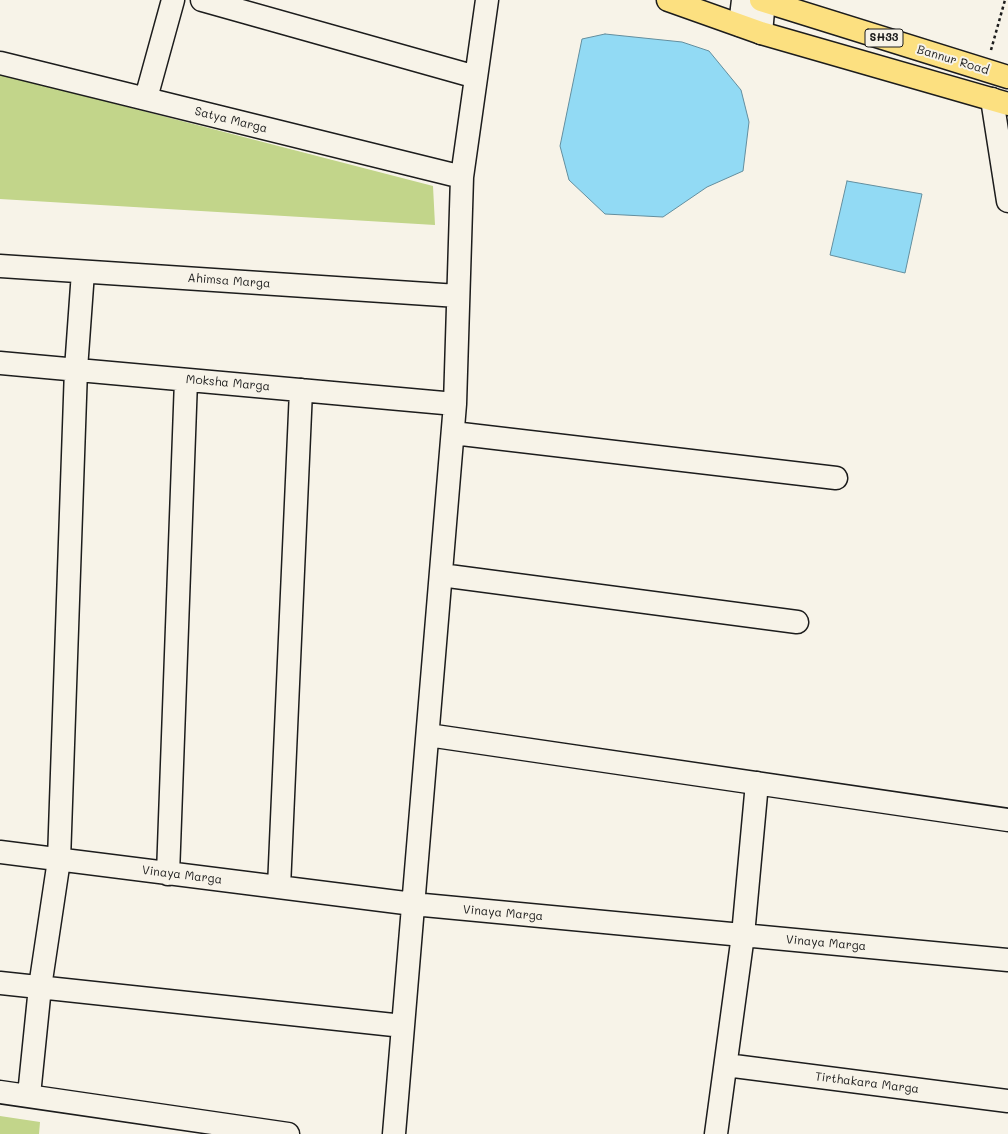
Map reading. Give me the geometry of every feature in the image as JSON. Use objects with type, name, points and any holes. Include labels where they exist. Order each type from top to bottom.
[{"type":"main road","points":[[668,0],[761,33],[1000,102]]},
{"type":"main road","name":"Bannur Road","points":[[758,0],[1008,77]]},
{"type":"street","points":[[146,98],[173,0]]},
{"type":"street","points":[[202,0],[476,77]]},
{"type":"street","points":[[740,25],[758,0]]},
{"type":"street","points":[[758,0],[761,33]]},
{"type":"street","points":[[394,1134],[456,404],[462,177],[476,77],[484,1]]},
{"type":"street","name":"Satya Marga","points":[[0,63],[462,177]]},
{"type":"street","points":[[1000,102],[1008,201]]},
{"type":"street","name":"Ahimsa Marga","points":[[0,266],[458,296]]},
{"type":"street","points":[[29,1095],[40,987],[59,860],[76,369],[83,272]]},
{"type":"street","name":"Moksha Marga","points":[[0,363],[456,404]]},
{"type":"street","points":[[168,874],[186,380]]},
{"type":"street","points":[[279,887],[301,390]]},
{"type":"street","points":[[453,433],[836,478]]},
{"type":"street","points":[[441,575],[797,622]]},
{"type":"street","points":[[428,735],[1008,820]]},
{"type":"street","points":[[716,1134],[743,935],[757,783]]},
{"type":"street","name":"Vinaya Marga","points":[[0,852],[413,904],[1008,960]]},
{"type":"street","points":[[0,983],[403,1026]]},
{"type":"street","name":"Tirthakara Marga","points":[[726,1065],[1008,1101]]},
{"type":"street","points":[[0,1092],[29,1095],[288,1134]]},
{"type":"path","points":[[985,69],[1006,0]]},
{"type":"green space","points":[[0,74],[433,186],[435,225],[0,199]]},
{"type":"green space","points":[[0,1116],[40,1122],[39,1134],[0,1134]]},
{"type":"water","points":[[605,34],[682,42],[709,51],[741,90],[749,122],[743,171],[707,187],[663,217],[605,214],[569,180],[560,146],[582,39]]},
{"type":"water","points":[[847,181],[922,194],[905,273],[830,255]]}]
